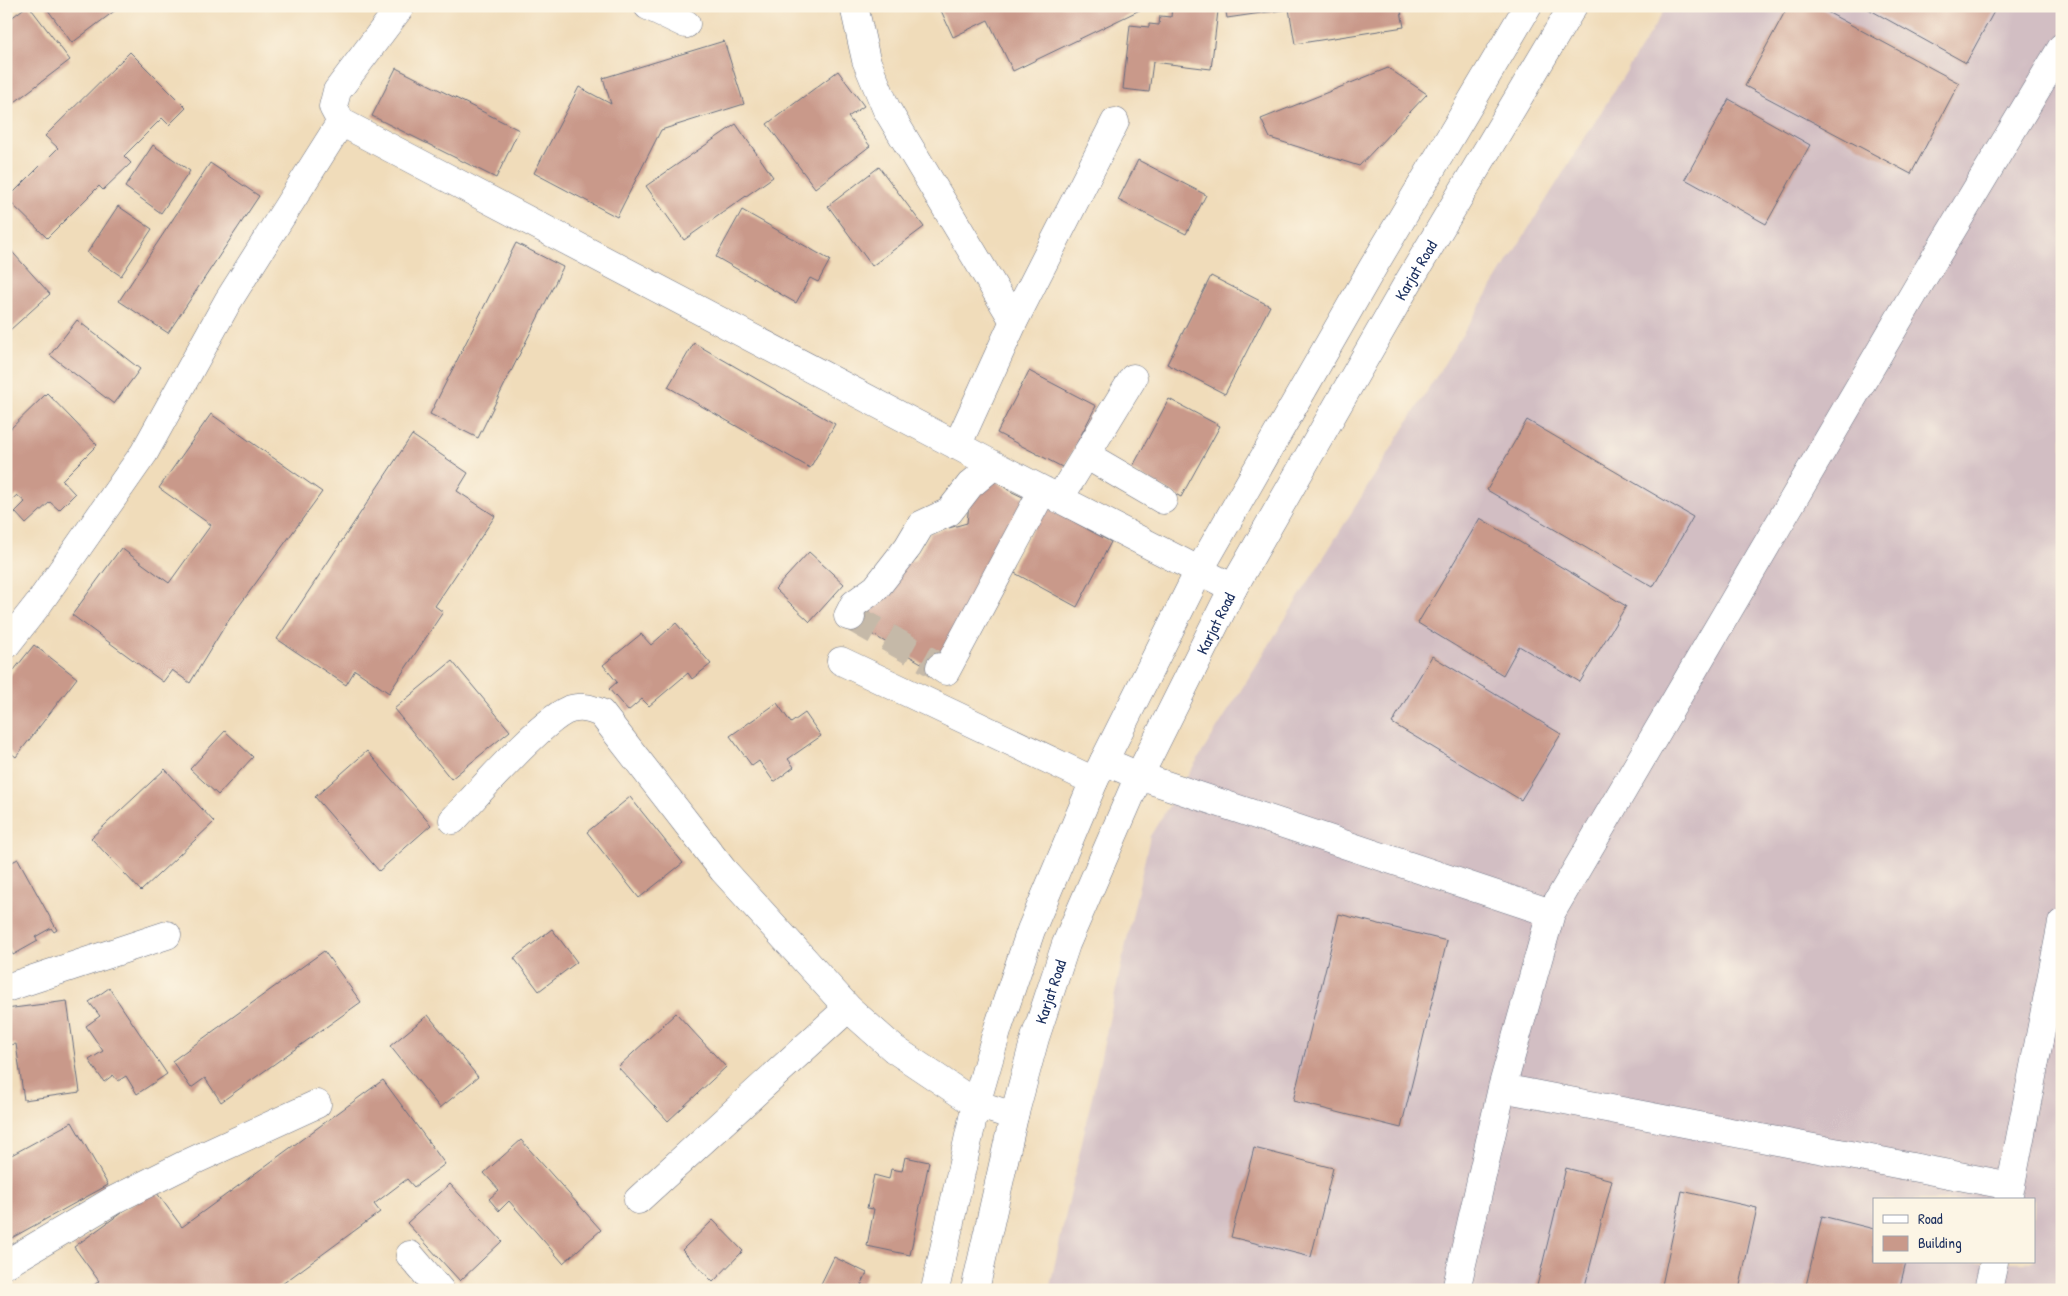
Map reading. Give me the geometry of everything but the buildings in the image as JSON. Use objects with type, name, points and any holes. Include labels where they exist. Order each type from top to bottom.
[{"type":"street","points":[[401,6],[337,92],[333,107],[340,122],[957,446],[1233,588]]},
{"type":"street","points":[[648,6],[686,24]]},
{"type":"street","points":[[854,6],[866,60],[886,108],[1014,321]]},
{"type":"street","points":[[935,1290],[976,1104],[998,1028],[1031,930],[1099,771],[1199,571],[1373,267],[1528,6]]},
{"type":"street","name":"Karjat Road","points":[[975,1290],[1014,1116],[1035,1038],[1066,944],[1139,776],[1233,588],[1406,286],[1573,6]]},
{"type":"street","points":[[1456,1290],[1502,1088],[1551,913],[1925,274],[2062,47]]},
{"type":"street","points":[[6,645],[39,604],[144,453],[228,300],[340,122]]},
{"type":"street","points":[[957,446],[1014,321],[1115,122]]},
{"type":"street","points":[[940,667],[946,671],[1051,495],[1086,455],[1133,378]]},
{"type":"street","points":[[1086,455],[1163,500]]},
{"type":"street","points":[[850,617],[848,616],[854,604],[876,588],[908,547],[921,525],[949,512],[970,485],[994,465]]},
{"type":"street","points":[[841,661],[1099,771],[1139,776],[1551,913]]},
{"type":"street","points":[[453,820],[546,724],[569,709],[585,707],[601,713],[723,870],[848,1008],[894,1049],[976,1104],[1014,1116]]},
{"type":"street","points":[[1502,1088],[2009,1193],[2062,923]]},
{"type":"street","points":[[6,988],[167,935]]},
{"type":"street","points":[[638,1200],[848,1008]]},
{"type":"street","points":[[6,1264],[114,1200],[184,1165],[317,1104]]},
{"type":"street","points":[[410,1255],[440,1290]]},
{"type":"street","points":[[1988,1290],[1994,1264]]},
{"type":"shaded area","points":[[1667,6],[2062,6],[2062,1290],[1049,1290],[1150,836]]},
{"type":"tunnel","points":[[851,617],[940,667]]}]
